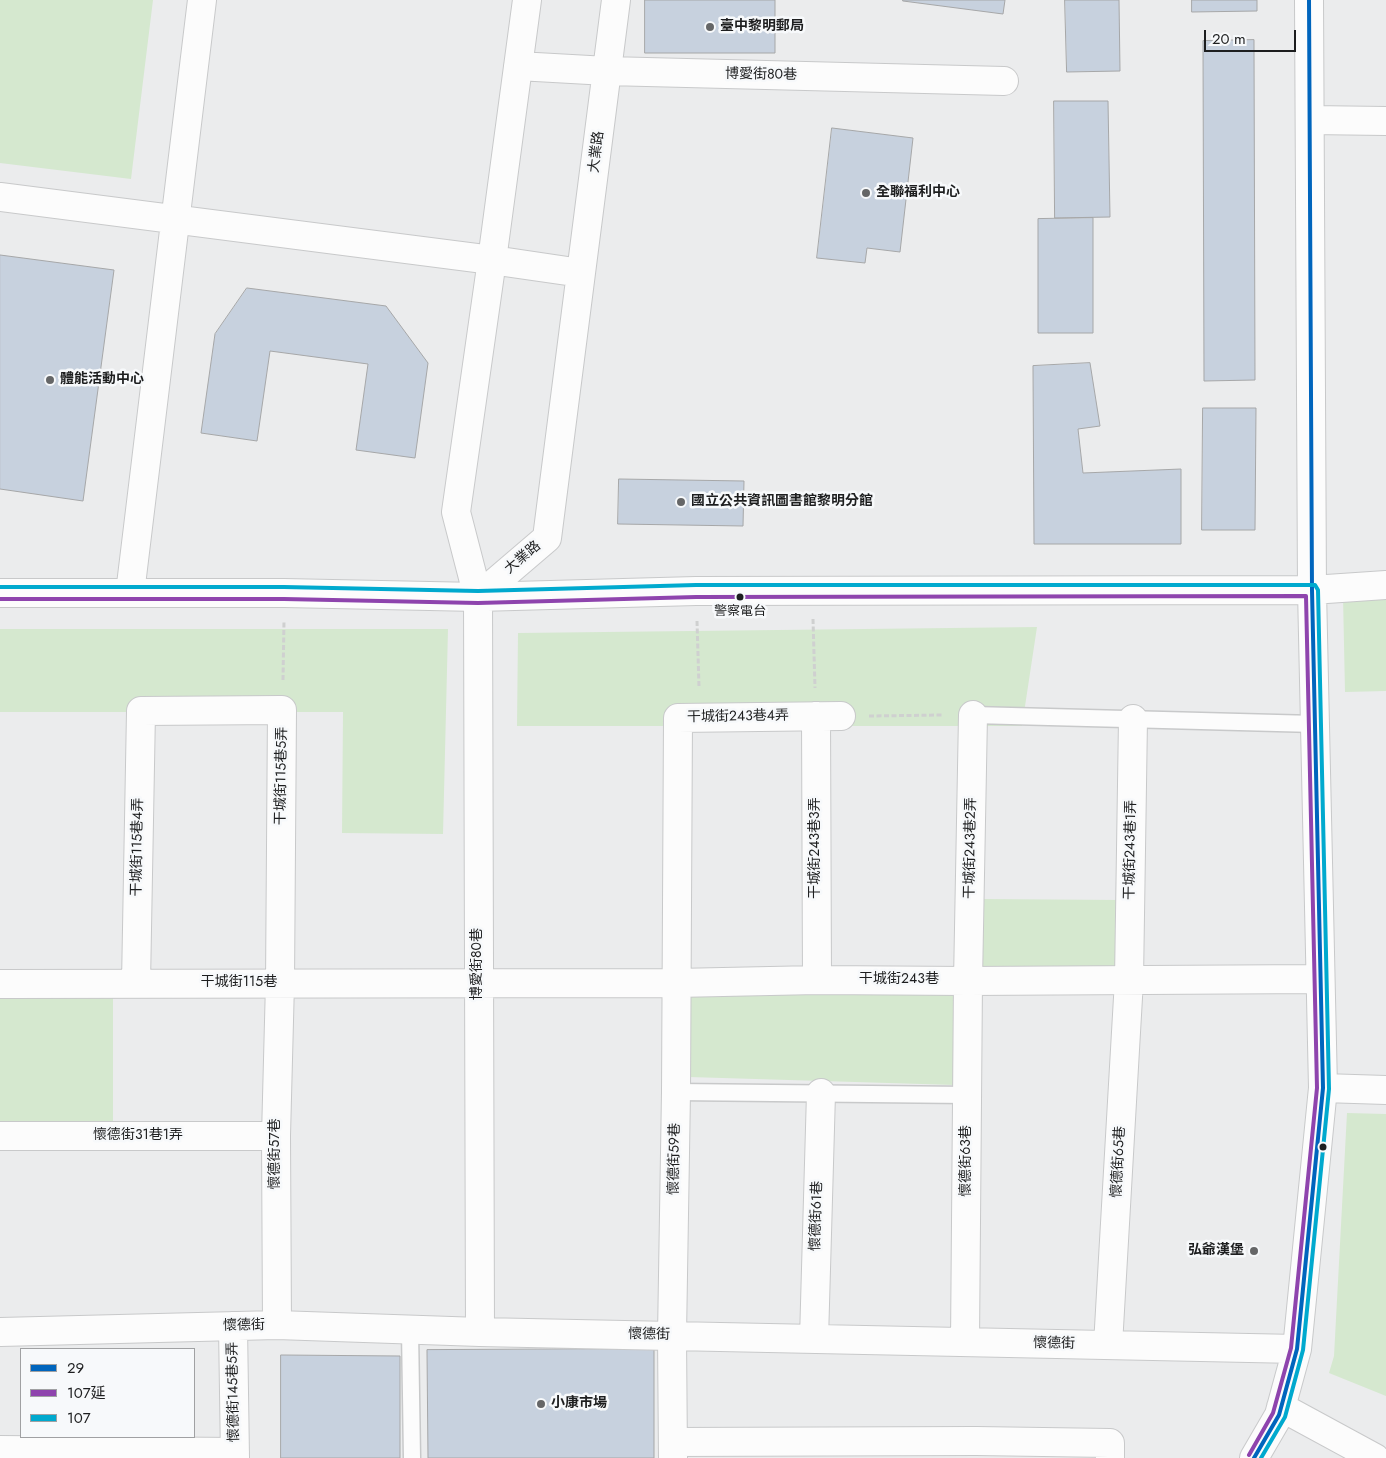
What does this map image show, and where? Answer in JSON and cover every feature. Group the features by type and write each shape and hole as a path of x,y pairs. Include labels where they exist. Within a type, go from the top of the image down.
{"street":[{"path":"130,593 202,0"},
{"path":"478,596 456,512 527,0"},
{"name":"大業路","path":"478,596 546,538 616,0"},
{"path":"1254,1458 1279,1415 1297,1349 1323,1088 1312,590 1309,0"},
{"name":"博愛街80巷","path":"518,66 607,71 1004,81"},
{"path":"1310,120 1386,121"},
{"path":"0,197 581,273"},
{"path":"0,593 284,592 478,596 812,591 1312,590 1386,585"},
{"name":"博愛街80巷","path":"478,596 480,1332"},
{"name":"干城街115巷5弄","path":"141,711 282,710 280,983"},
{"name":"干城街115巷4弄","path":"136,983 141,711"},
{"name":"干城街243巷2弄","path":"968,981 973,715"},
{"name":"干城街243巷4弄","path":"676,983 678,718 828,716"},
{"name":"干城街243巷3弄","path":"817,980 828,716"},
{"name":"干城街243巷1弄","path":"1129,980 1133,719"},
{"name":"干城街243巷","path":"478,983 1320,979"},
{"name":"懷德街65巷","path":"1108,1345 1129,980"},
{"name":"懷德街63巷","path":"966,1342 968,981"},
{"name":"懷德街57巷","path":"278,1325 276,1136 280,983"},
{"name":"干城街115巷","path":"0,984 478,983"},
{"name":"懷德街59巷","path":"673,1450 672,1336 676,983"},
{"path":"1323,1088 1386,1090"},
{"name":"懷德街61巷","path":"814,1339 821,1093"},
{"name":"懷德街31巷1弄","path":"0,1136 276,1136"},
{"name":"懷德街","path":"0,1332 278,1325 480,1332 1297,1349"},
{"name":"懷德街145巷5弄","path":"233,1326 235,1455"},
{"path":"1281,1407 1375,1458"},
{"path":"673,1450 976,1449 1110,1443 1110,1458"},
{"path":"0,1450 89,1454 235,1455"}],"lane":[{"path":"973,715 1315,724"},
{"path":"676,1092 967,1095"},
{"path":"410,1330 412,1458"}],"path":[{"path":"812,591 828,716 973,715"},
{"path":"282,710 284,592"},
{"path":"696,592 700,718"}],"green space":[{"path":"0,0 153,0 131,179 0,163"},
{"path":"1386,593 1386,691 1345,692 1343,596"},
{"path":"1037,627 1022,726 517,726 518,633"},
{"path":"0,629 448,629 443,834 342,833 343,712 0,712"},
{"path":"982,899 1122,900 1121,974 981,972"},
{"path":"955,990 955,1085 689,1077 691,995"},
{"path":"0,991 113,991 113,1127 0,1128"},
{"path":"1347,1113 1386,1114 1386,1396 1329,1373 1334,1356"}],"building":[{"name":"臺中黎明郵局","path":"645,0 775,0 775,53 645,53"},
{"path":"903,0 1005,0 1003,14"},
{"path":"1065,0 1119,0 1120,71 1067,72"},
{"path":"1192,0 1257,0 1257,11 1192,12"},
{"path":"1254,40 1255,380 1204,381 1203,41"},
{"path":"1054,101 1108,101 1110,217 1055,218"},
{"name":"全聯福利中心","path":"832,128 913,138 900,252 867,248 865,263 817,258"},
{"path":"1093,218 1093,333 1038,333 1038,219"},
{"name":"體能活動中心","path":"0,255 114,270 83,501 0,489"},
{"path":"247,288 386,306 428,363 415,458 356,450 368,364 270,351 257,441 201,433 215,334"},
{"path":"1090,363 1100,426 1078,429 1083,473 1181,469 1181,544 1034,544 1033,366"},
{"path":"1203,408 1256,408 1255,530 1202,530"},
{"name":"國立公共資訊圖書館黎明分館","path":"619,479 744,481 743,526 618,524"},
{"name":"小康市場","path":"654,1349 654,1458 428,1458 427,1350"},
{"path":"281,1355 400,1356 400,1458 281,1458"}],"transit line":[{"name":"29","path":"1254,1458 1279,1415 1297,1349 1323,1088 1312,590 1309,0"},
{"name":"107","path":"0,587 284,587 478,591 696,585 1315,585 1318,590 1329,1089 1303,1350 1285,1417 1261,1458"},
{"name":"107延","path":"0,599 284,599 478,603 696,597 1306,596 1317,1088 1291,1348 1273,1413 1249,1455"}],"place":[{"name":"臺中黎明郵局","path":"710,27"},
{"name":"全聯福利中心","path":"866,193"},
{"name":"體能活動中心","path":"50,380"},
{"name":"國立公共資訊圖書館黎明分館","path":"681,502"},
{"name":"警察電台","path":"740,597"},
{"name":"弘爺漢堡","path":"1254,1251"},
{"name":"小康市場","path":"541,1404"}]}
